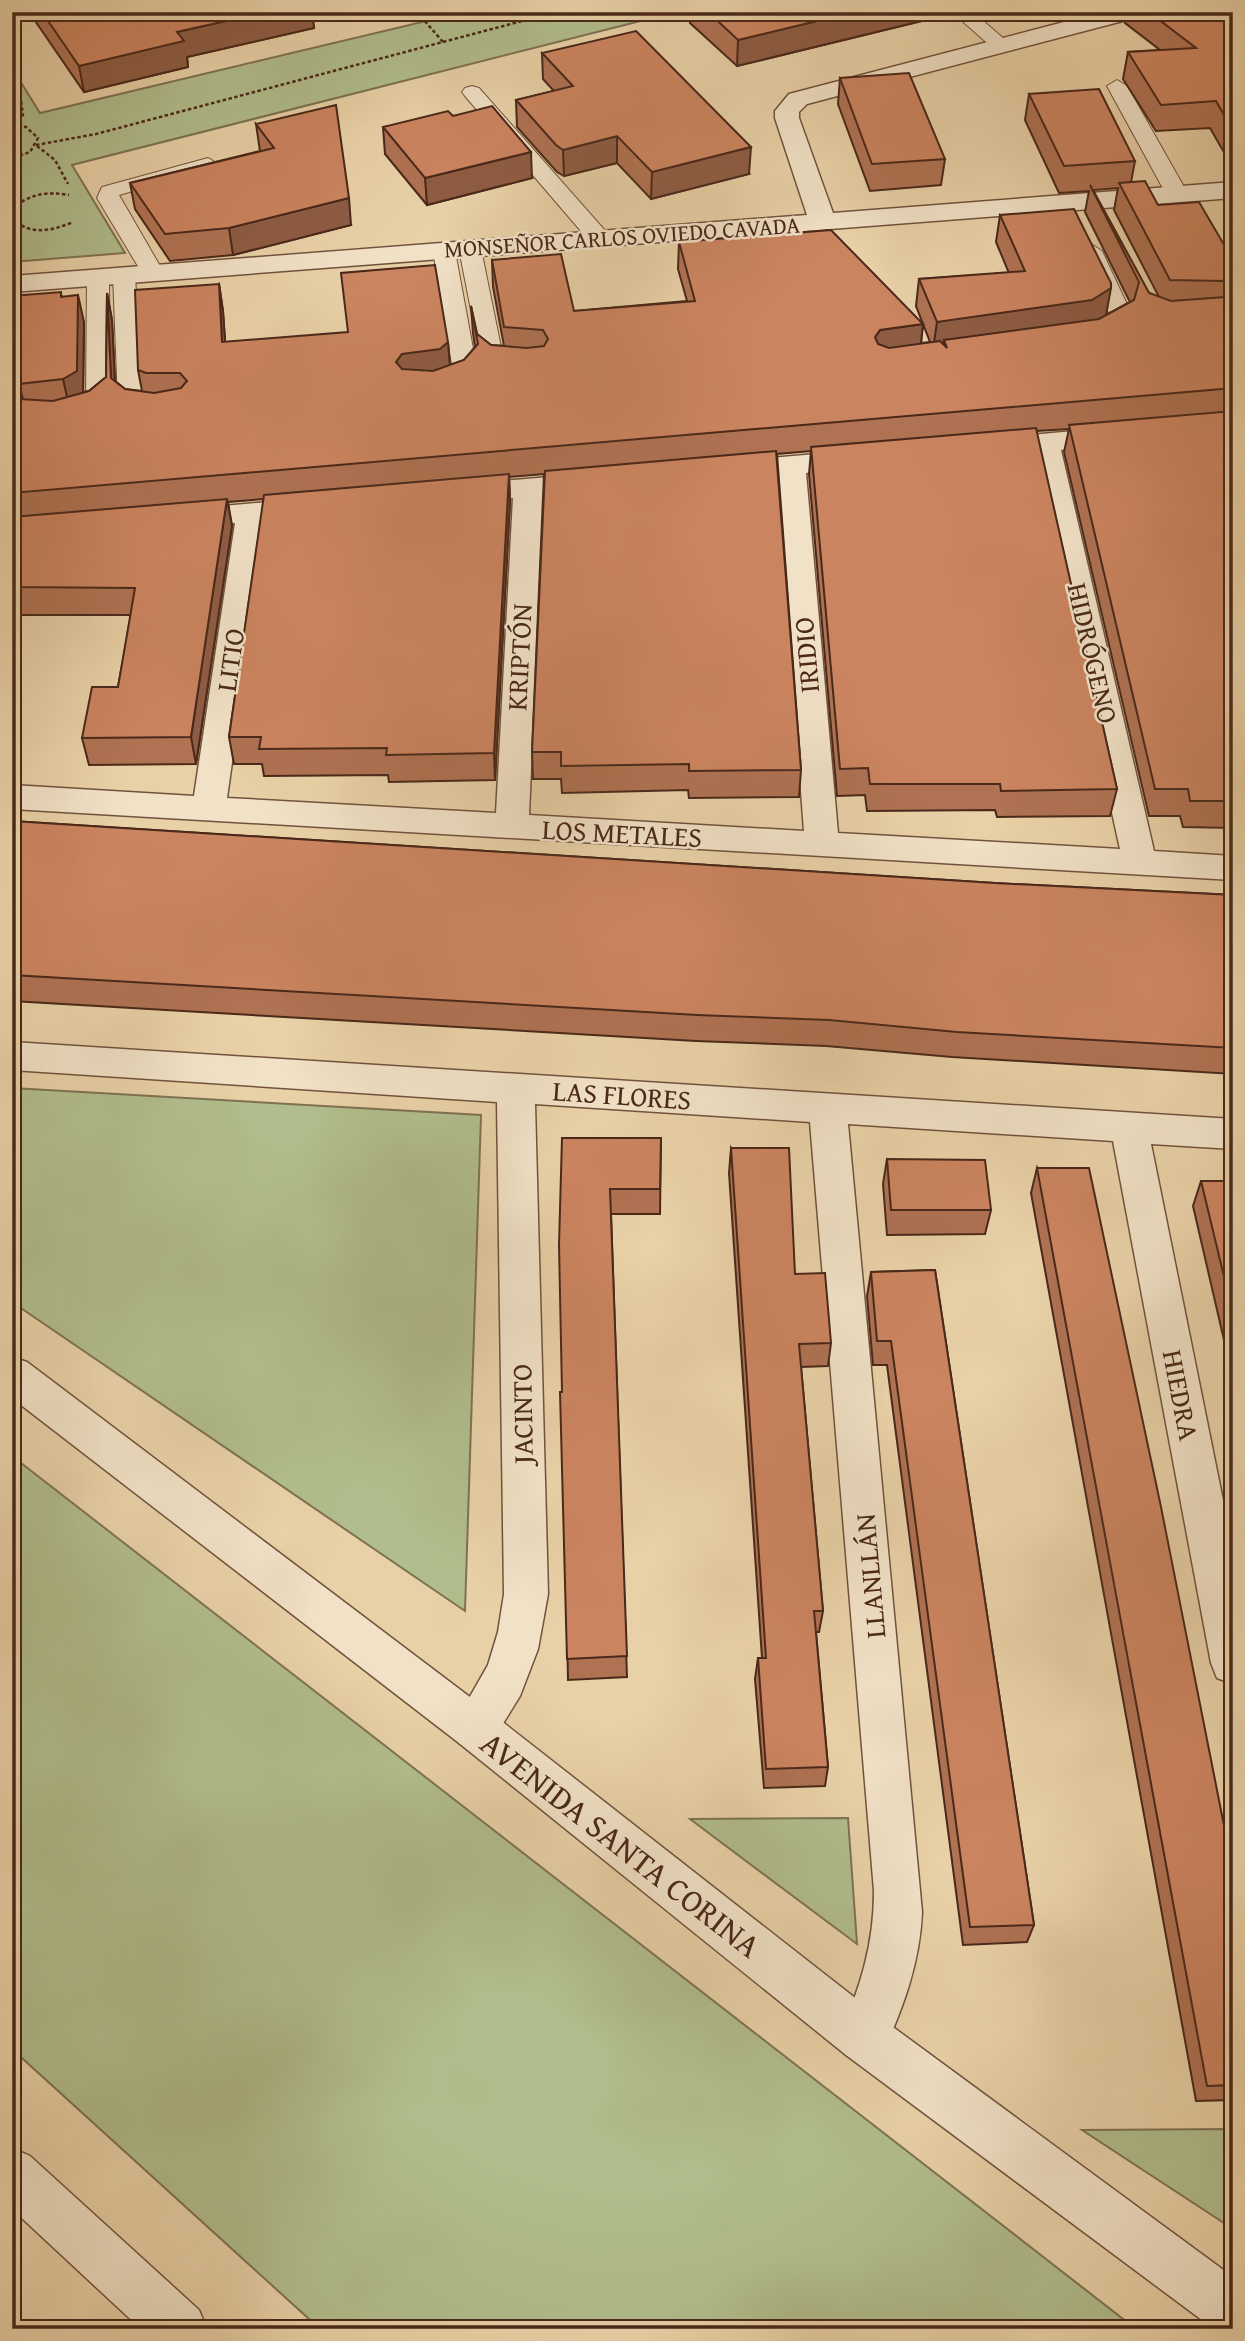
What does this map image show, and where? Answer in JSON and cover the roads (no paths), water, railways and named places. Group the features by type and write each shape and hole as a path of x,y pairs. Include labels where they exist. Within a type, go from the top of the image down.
{"street":[{"path":"824,222 786,111 791,104 808,95 1130,12"},
{"name":"MONSEÑOR CARLOS OVIEDO CAVADA","path":"12,284 1233,190"},
{"path":"965,450 1152,433"},
{"name":"HIDRÓGENO","path":"1045,443 1140,863"},
{"path":"692,474 884,457"},
{"name":"IRIDIO","path":"791,465 822,845"},
{"path":"431,497 624,480"},
{"name":"KRIPTÓN","path":"512,826 528,488"},
{"path":"145,522 349,504"},
{"name":"LITIO","path":"209,808 252,512"},
{"name":"LOS METALES","path":"12,797 1233,868"},
{"name":"LAS FLORES","path":"12,1056 1233,1134"},
{"name":"JACINTO","path":"475,1728 496,1698 513,1665 523,1630 526,1594 516,1088"},
{"name":"LLANLLÁN","path":"828,1109 898,1891 899,1929 893,1968 881,2003 864,2037"},
{"name":"HIEDRA","path":"1129,1127 1233,1663"},
{"name":"AVENIDA SANTA CORINA","path":"12,1374 475,1728 864,2037 1233,2310"},
{"path":"12,2174 180,2329"}],"lane":[{"path":"961,12 1002,46"},
{"path":"1117,86 1177,194"},
{"path":"472,92 600,239"},
{"path":"153,273 108,198 109,191 208,164"},
{"path":"1097,201 1109,225"},
{"path":"1066,340 1094,336 1121,315 1067,203"},
{"path":"457,250 492,361 502,366 536,365"},
{"path":"423,388 452,384 460,380 465,370 457,250"},
{"path":"124,275 130,403 148,410 177,408"},
{"path":"60,416 84,412 98,402 98,278"}]}
